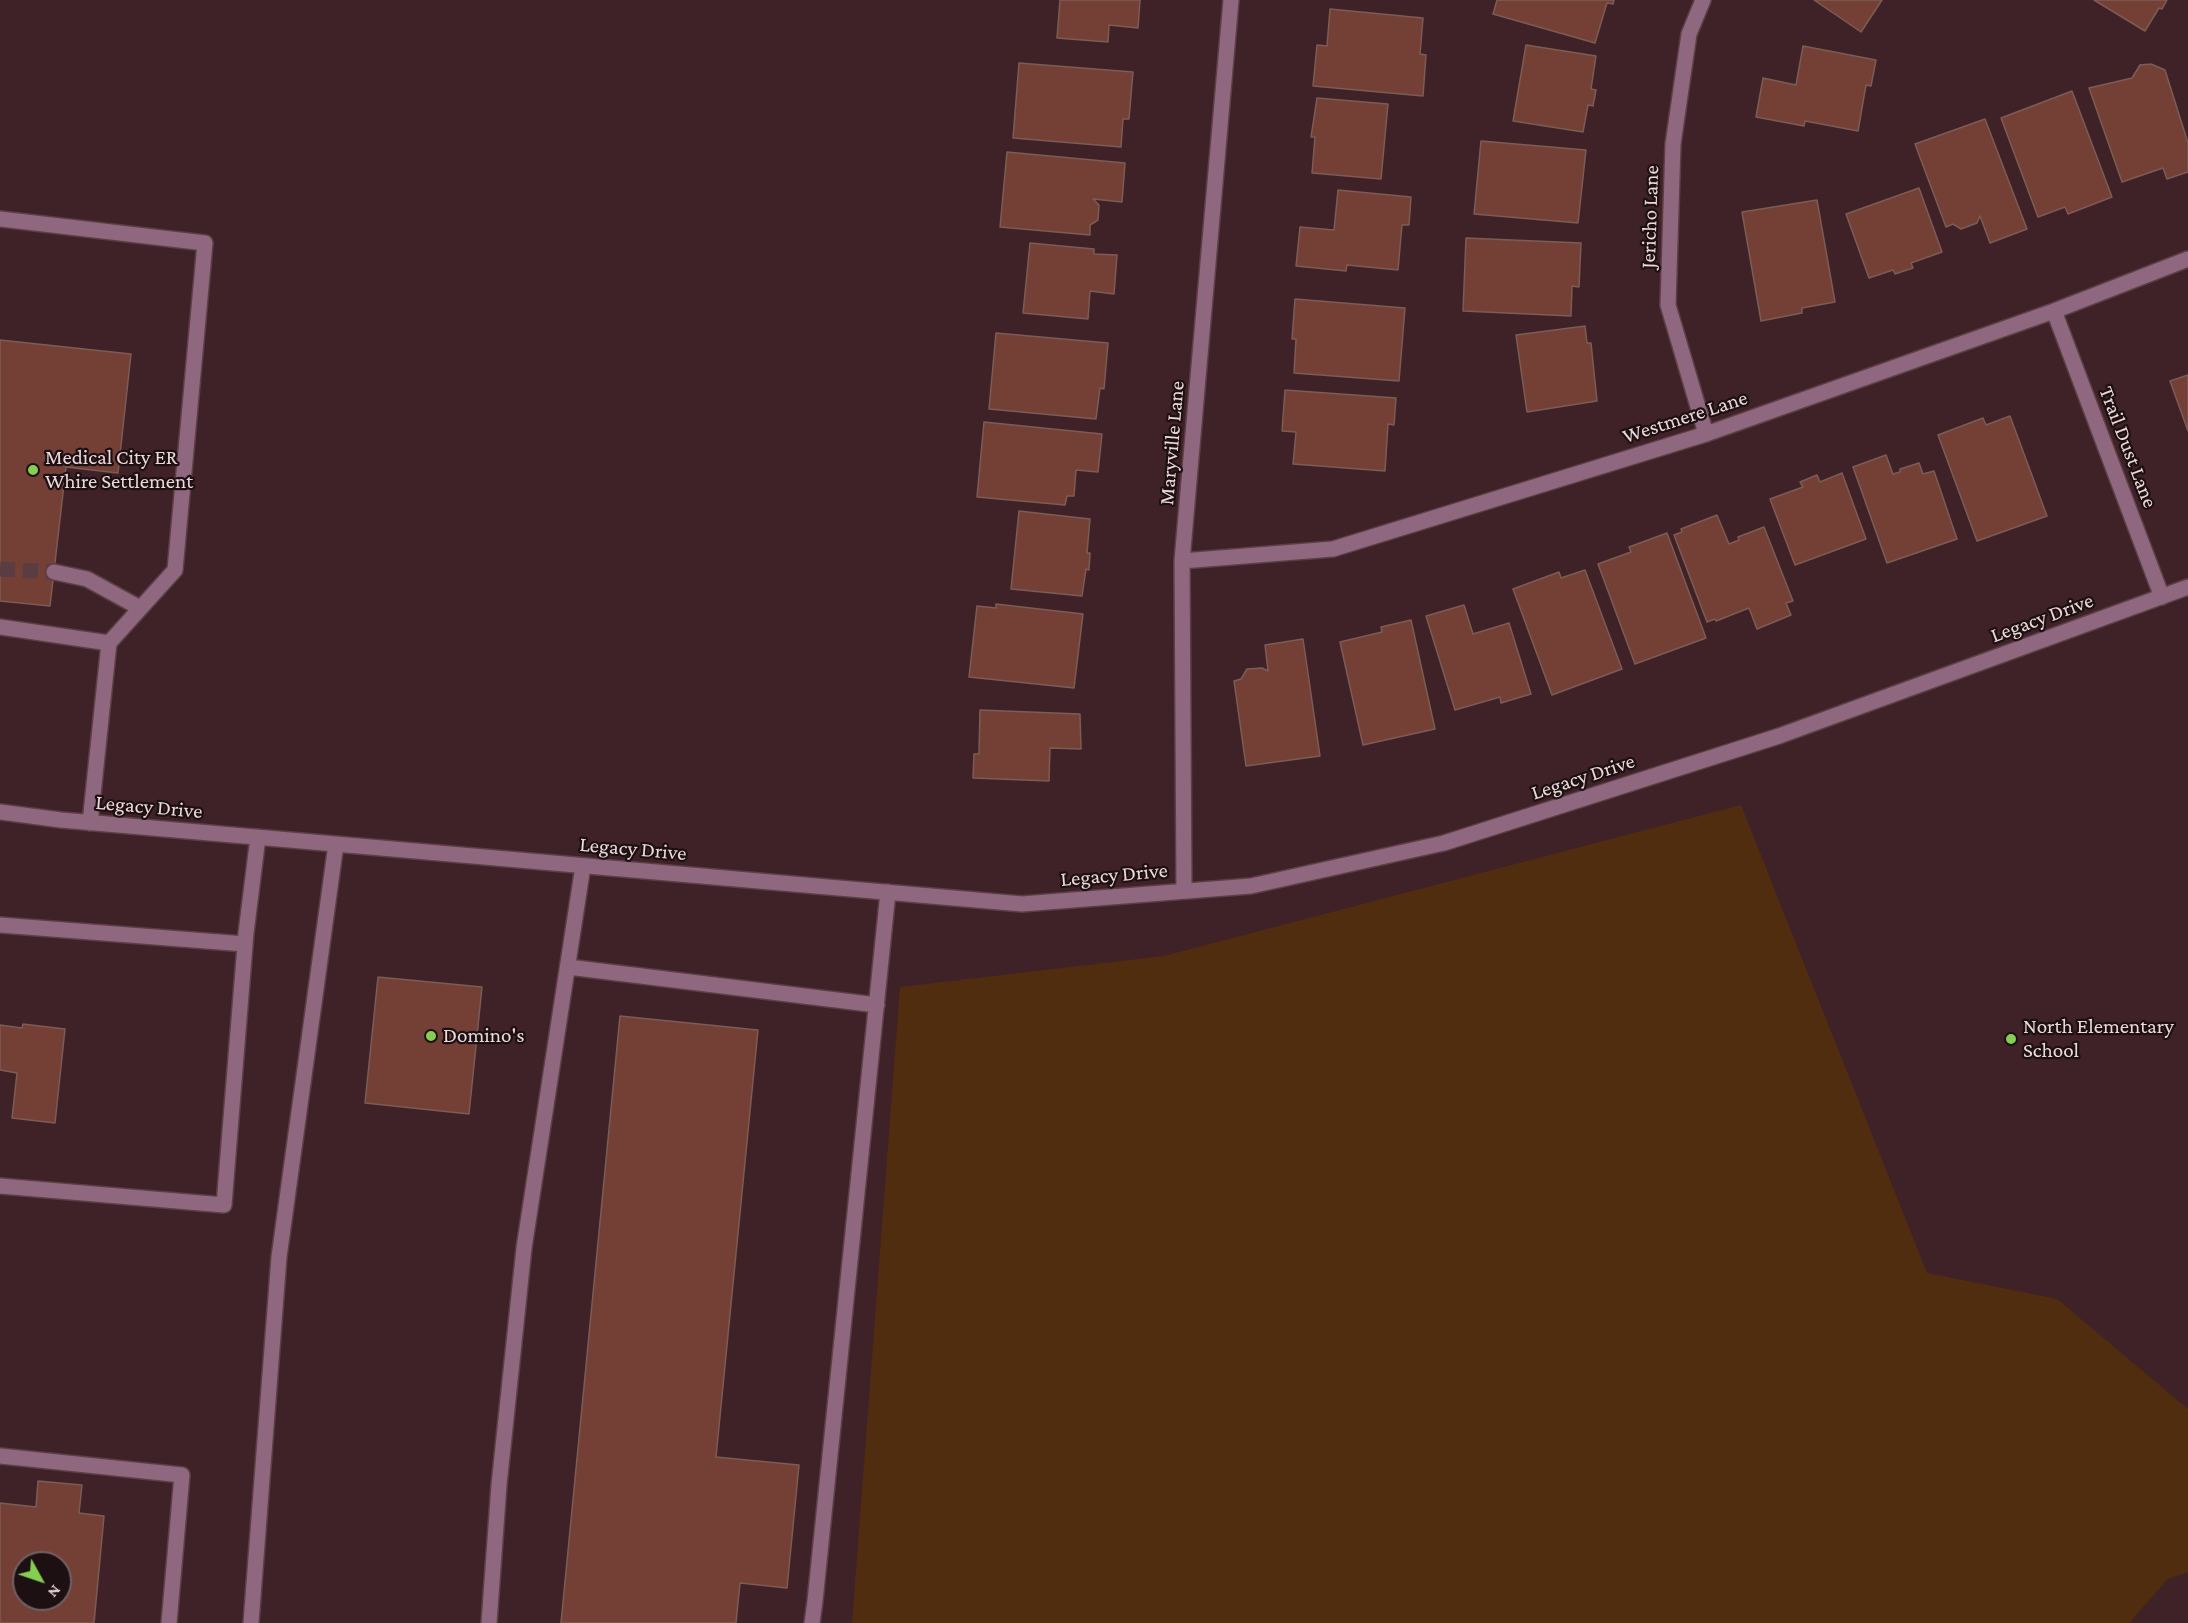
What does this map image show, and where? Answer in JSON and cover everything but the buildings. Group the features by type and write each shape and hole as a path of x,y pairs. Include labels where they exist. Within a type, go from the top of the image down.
{"street":[{"name":"Maryville Lane","path":"1184,891 1182,561 1231,0"},
{"name":"Jericho Lane","path":"1703,0 1689,34 1673,144 1668,304 1706,434"},
{"path":"0,219 205,243 175,570 110,643 90,823"},
{"name":"Westmere Lane","path":"1182,561 1333,549 1706,434 2054,311 2188,259"},
{"name":"Trail Dust Lane","path":"2054,311 2162,597"},
{"path":"54,572 87,579 140,608"},
{"name":"Legacy Drive","path":"0,812 90,823 1022,904 1251,886 1444,843 1779,736 2188,587"},
{"path":"0,627 110,643"},
{"path":"0,1186 224,1206 245,944 258,837"},
{"path":"251,1623 279,1257 336,844"},
{"path":"489,1623 499,1485 524,1248 583,866"},
{"path":"812,1623 888,892"},
{"path":"0,925 245,944"},
{"path":"568,967 877,1005"},
{"path":"0,1456 182,1475 169,1623"}],"shaded area":[{"path":"1741,805 1927,1273 2057,1299 2188,1409 2188,1572 2168,1579 2129,1623 852,1623 900,987 1164,956"}],"tunnel":[{"path":"0,569 54,572"}],"place":[{"name":"Medical City ER Whire Settlement","path":"33,470"},
{"name":"Domino's","path":"431,1036"},
{"name":"North Elementary School","path":"2011,1039"}]}
